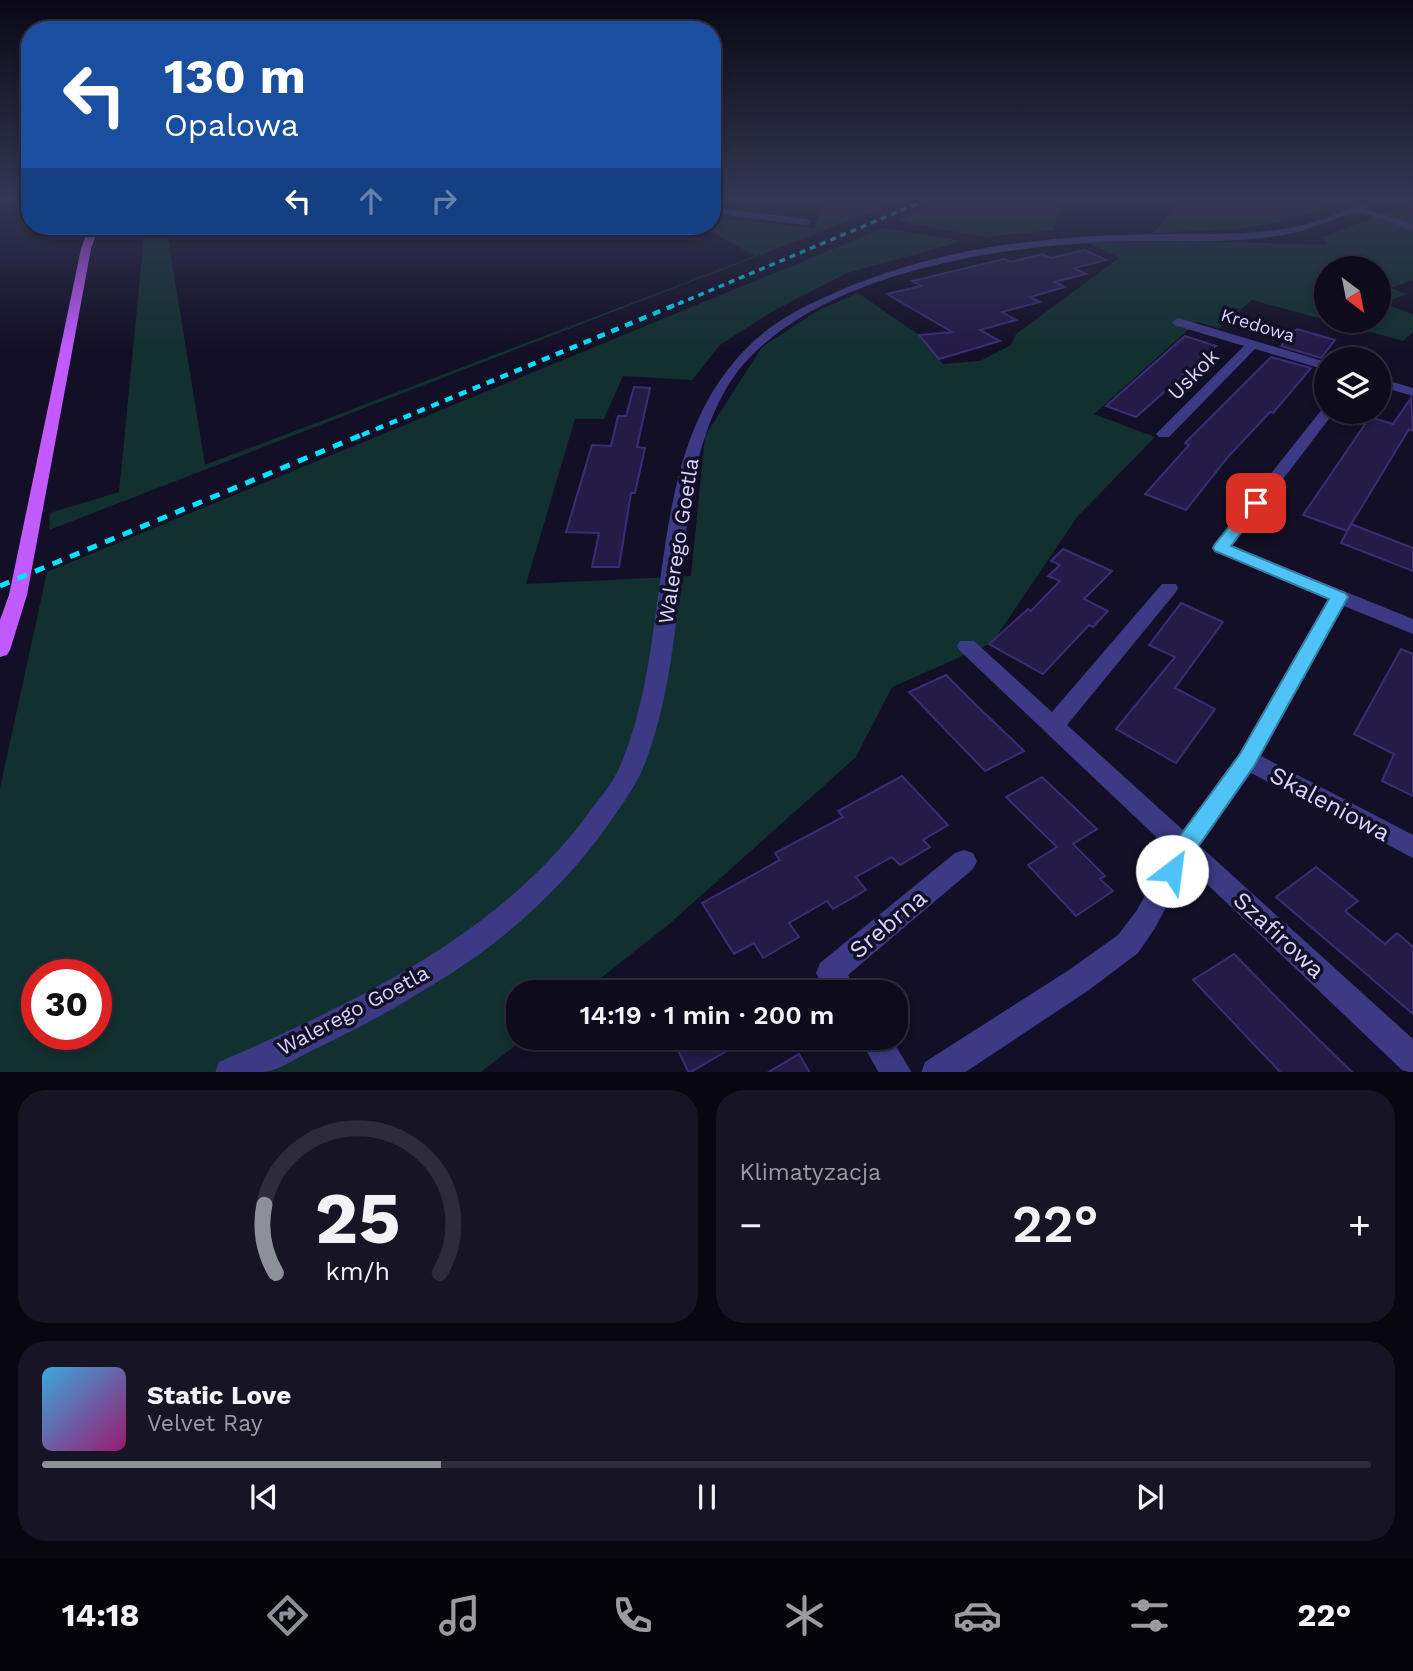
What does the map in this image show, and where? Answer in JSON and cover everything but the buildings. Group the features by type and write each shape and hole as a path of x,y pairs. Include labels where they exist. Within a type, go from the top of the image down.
{"main road":[{"path":"0,650 18,595 86,249"}],"street":[{"name":"Walerego Goetla","path":"232,1072 362,1010 442,963 505,919 565,863 599,819 631,769 650,711 694,444 722,386 752,347 834,295 889,273 947,257 1008,248"},
{"name":"Kredowa","path":"1178,322 1314,362"},
{"name":"Uskok","path":"1164,434 1253,344"},
{"path":"1391,385 1413,391"},
{"path":"1318,424 1221,548 1413,627"},
{"path":"1052,727 1169,588"},
{"path":"938,1072 1079,980 1128,944 1146,919 1185,847 1247,760 1339,597"},
{"name":"Szafirowa","path":"967,646 1413,1059"},
{"name":"Skaleniowa","path":"1247,760 1413,847"},
{"name":"Srebrna","path":"834,980 830,974 964,860"},
{"path":"882,1050 896,1072"}],"green space":[{"path":"143,248 170,248 205,465 755,256 741,248 779,248 49,530 50,513 119,492"},
{"path":"835,248 938,248 847,273 773,311 720,345 692,380 623,376 604,419 575,419 526,584 691,576 705,436 762,347 819,310 858,293 919,335 943,364 980,361 1011,345 1016,334 1119,258 1098,248 1413,248 1413,280 1391,288 1391,256 1314,256 1314,317 1252,300 1219,328 1197,322 1094,414 1155,437 1077,517 992,643 892,687 856,757 667,926 598,980 506,980 506,1050 509,1050 481,1072 0,1072 0,788 47,572"},
{"path":"1391,288 1407,294 1391,300"},
{"path":"1391,306 1413,314 1413,332 1403,341 1374,333 1391,333"}],"railway":[{"path":"678,304 812,248"},
{"path":"362,435 682,302"},
{"path":"0,586 366,433"}],"route":[{"path":"1172,871 1185,847 1247,760 1339,597 1221,548 1256,503"}]}
